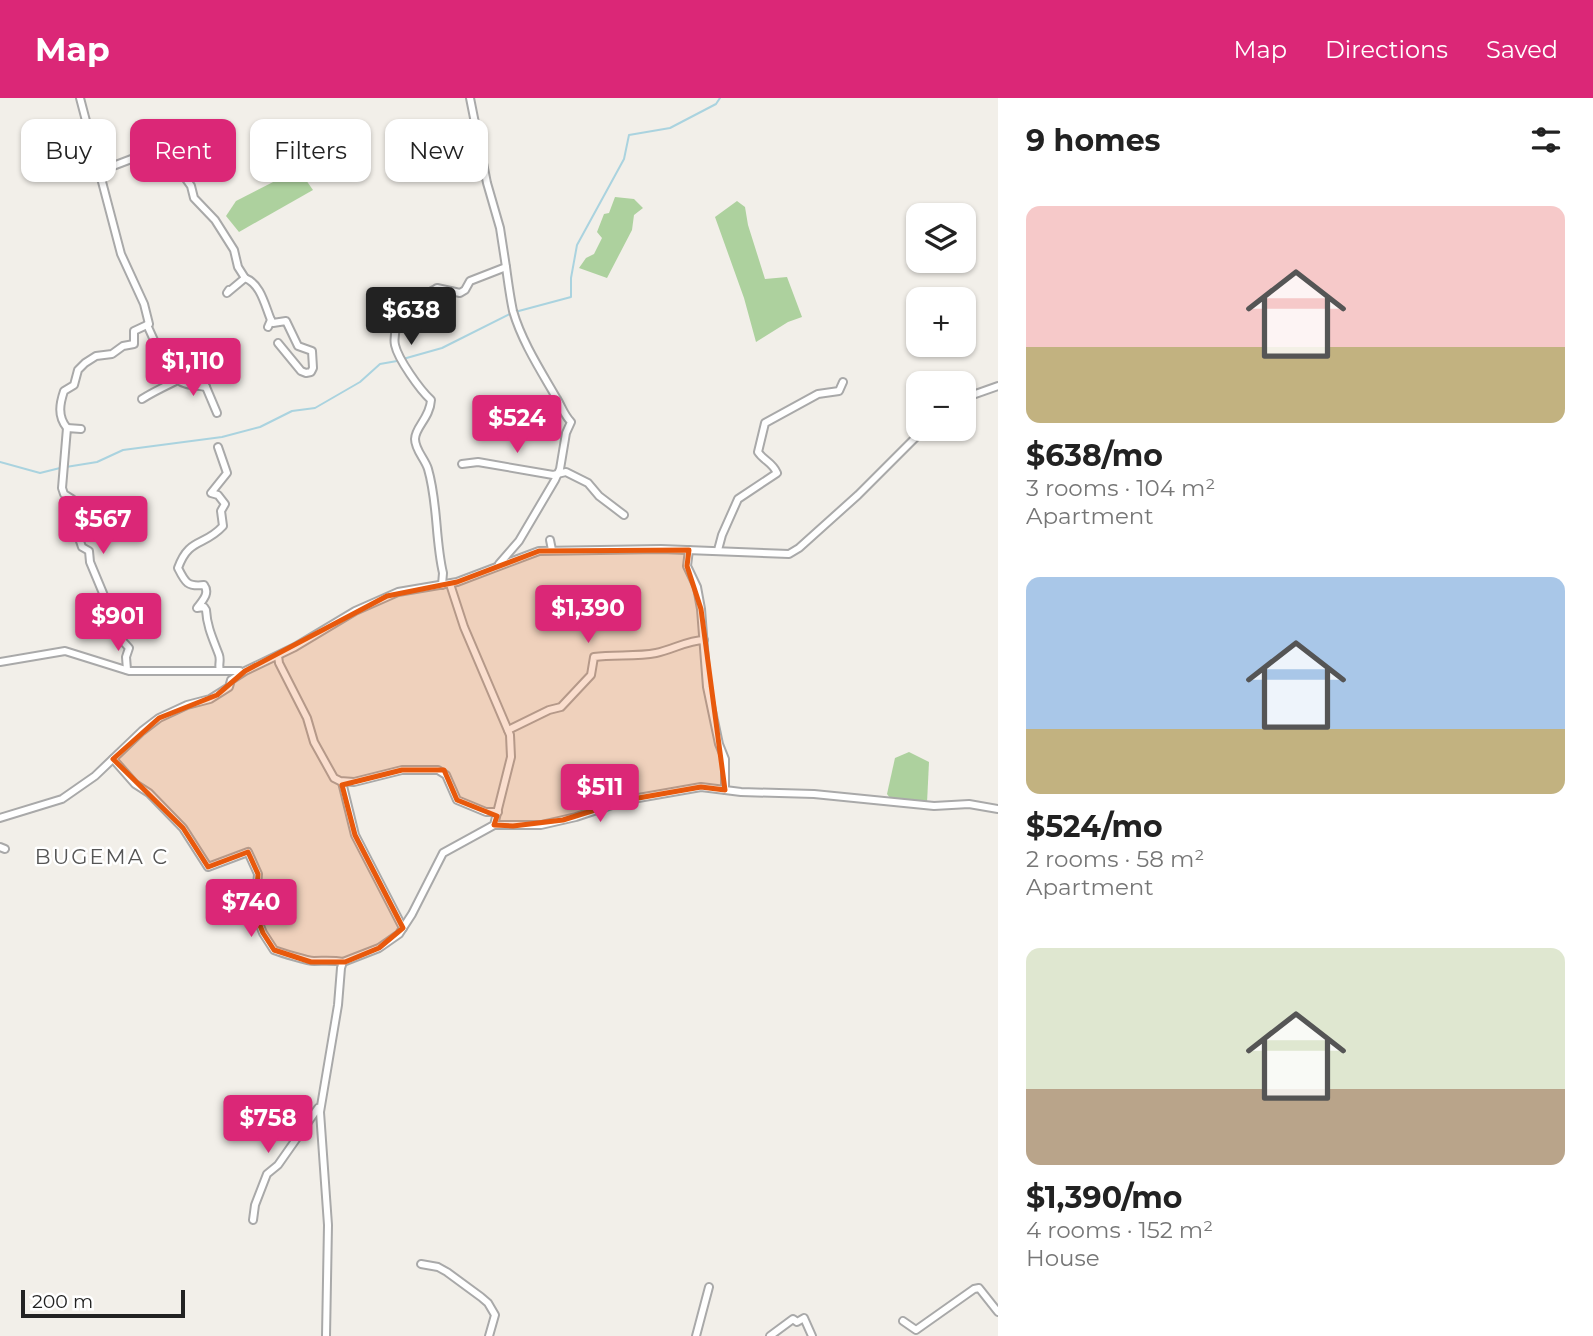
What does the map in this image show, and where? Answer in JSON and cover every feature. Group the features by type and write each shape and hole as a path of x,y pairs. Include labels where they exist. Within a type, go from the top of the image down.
{"street":[{"path":"80,98 85,119"},
{"path":"470,98 500,228 514,313 536,365 571,422 566,433 559,472 519,541 497,566"},
{"path":"116,165 163,148 191,186 194,198 215,220 234,250 238,267 245,278 252,280 257,287 269,323 286,321 298,346 312,351 311,372 301,371 278,344"},
{"path":"101,182 125,266 134,280 147,312 147,325 166,366 178,381 206,387"},
{"path":"494,825 512,757 508,730 446,584 428,468 415,443 415,435 430,411 431,400 416,383 396,348 395,338 400,318 407,306 437,288 460,293 470,281 506,267"},
{"path":"229,290 227,293 245,278"},
{"path":"127,670 126,657 129,648 120,637 104,605 105,598 90,562 89,551 82,547 78,530 71,519 69,500 72,499 64,495 62,488 66,428 62,422 60,402 64,391 74,385 78,370 96,356 112,354 123,346 134,344 134,331 147,325"},
{"path":"142,399 198,370 217,413"},
{"path":"718,550 738,499 777,473 773,464 762,458 758,452 765,423 818,394 839,391 843,382"},
{"path":"976,394 998,386"},
{"path":"66,428 81,429"},
{"path":"0,818 62,799 78,789 153,722 187,705 217,695 229,687 231,680 245,671 278,656 372,602 408,589 446,584 532,552 718,550 777,554 794,551 858,495 911,441"},
{"path":"218,447 227,473 211,493 218,495 225,503 221,511 223,526 213,536 185,550 178,568 188,585 204,584 207,589 197,608 204,607 206,610 211,637 220,656 220,671"},
{"path":"462,464 478,462 551,474 566,472 583,480 624,515"},
{"path":"550,540 552,550"},
{"path":"689,550 687,566 697,587 710,704 725,759 725,790"},
{"path":"508,730 561,707 591,675 594,657 646,655 704,640"},
{"path":"0,662 68,651 127,670 245,671"},
{"path":"278,656 310,724 314,742 334,778 342,782 354,782 402,770 439,770 446,775 457,800 486,812 498,812"},
{"path":"113,759 135,784 149,793 183,828 208,867 248,852 258,874 255,913 263,933 274,950 311,962 343,962 390,942 403,928 423,895 443,853 494,825 541,825 627,800 701,787 814,794 934,807 969,804 998,809"},
{"path":"342,782 355,835 403,928"},
{"path":"326,1336 328,1226 320,1129 321,1104 343,962"},
{"path":"253,1220 255,1205 267,1174 278,1165 321,1104"},
{"path":"421,1264 438,1267 447,1272 488,1303 495,1315 489,1336"},
{"path":"696,1336 709,1287"},
{"path":"903,1321 916,1330 979,1288 998,1311"},
{"path":"771,1336 793,1319 797,1322 804,1318 812,1336"}],"highlighted area":[{"path":"689,550 687,566 701,609 725,790 701,787 627,800 563,820 513,826 494,825 497,816 457,800 444,770 402,770 342,785 355,835 403,928 379,948 345,962 311,962 274,950 263,933 255,913 258,874 248,852 208,867 183,828 113,759 159,718 217,695 245,671 387,596 457,582 539,551"}],"green space":[{"path":"273,182 307,182 313,190 239,232 226,216 236,201"},
{"path":"615,197 634,199 643,208 634,215 632,230 607,278 579,268 586,258 594,254 602,238 597,232"},
{"path":"737,201 745,207 765,279 787,277 802,317 788,322 756,342 744,298 715,217"},
{"path":"909,752 929,762 927,803 890,798 887,794 895,758"}],"waterway":[{"path":"515,312 571,297 571,278 577,245 624,159 629,135 670,128 716,104 720,98"},
{"path":"403,359 442,348 510,314"},
{"path":"66,467 97,462 123,450 222,437 260,427 292,411 315,408 360,382 380,364 397,361"},
{"path":"0,462 40,473 60,468"}],"district":[{"name":"BUGEMA C","path":"102,857"}]}
